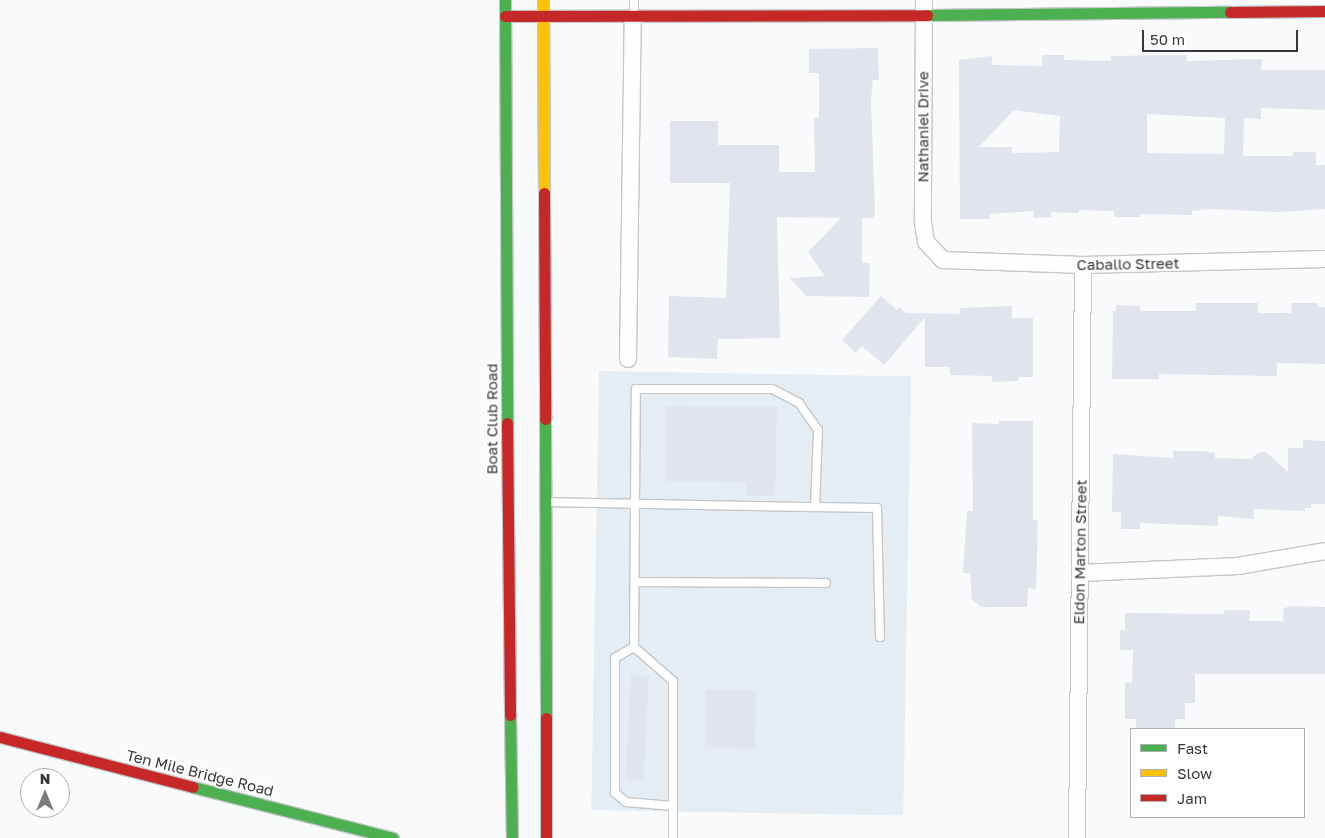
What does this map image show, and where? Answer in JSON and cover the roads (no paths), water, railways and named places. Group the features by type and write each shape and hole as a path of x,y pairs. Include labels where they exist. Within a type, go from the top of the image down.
{"main road":[{"name":"Boat Club Road","path":"505,0 507,499 512,838"},
{"path":"543,0 546,838"},
{"path":"505,16 634,18 924,7 1325,11"},
{"name":"Ten Mile Bridge Road","path":"0,737 393,838"}],"street":[{"name":"Nathaniel Drive","path":"924,7 922,223 926,242 933,253"},
{"path":"628,359 634,18"},
{"name":"Caballo Street","path":"933,253 943,260 962,263 1084,265 1325,259"},
{"name":"Eldon Marton Street","path":"1077,838 1084,265"},
{"path":"1080,573 1238,566 1325,551"}],"lane":[{"path":"634,0 634,18"},
{"path":"634,647 636,389 772,389 800,403 818,430 815,507"},
{"path":"544,502 877,508 880,637"},
{"path":"635,582 826,583"},
{"path":"634,647 674,681 673,838"},
{"path":"634,647 615,658 615,793 626,802 673,806"}]}
